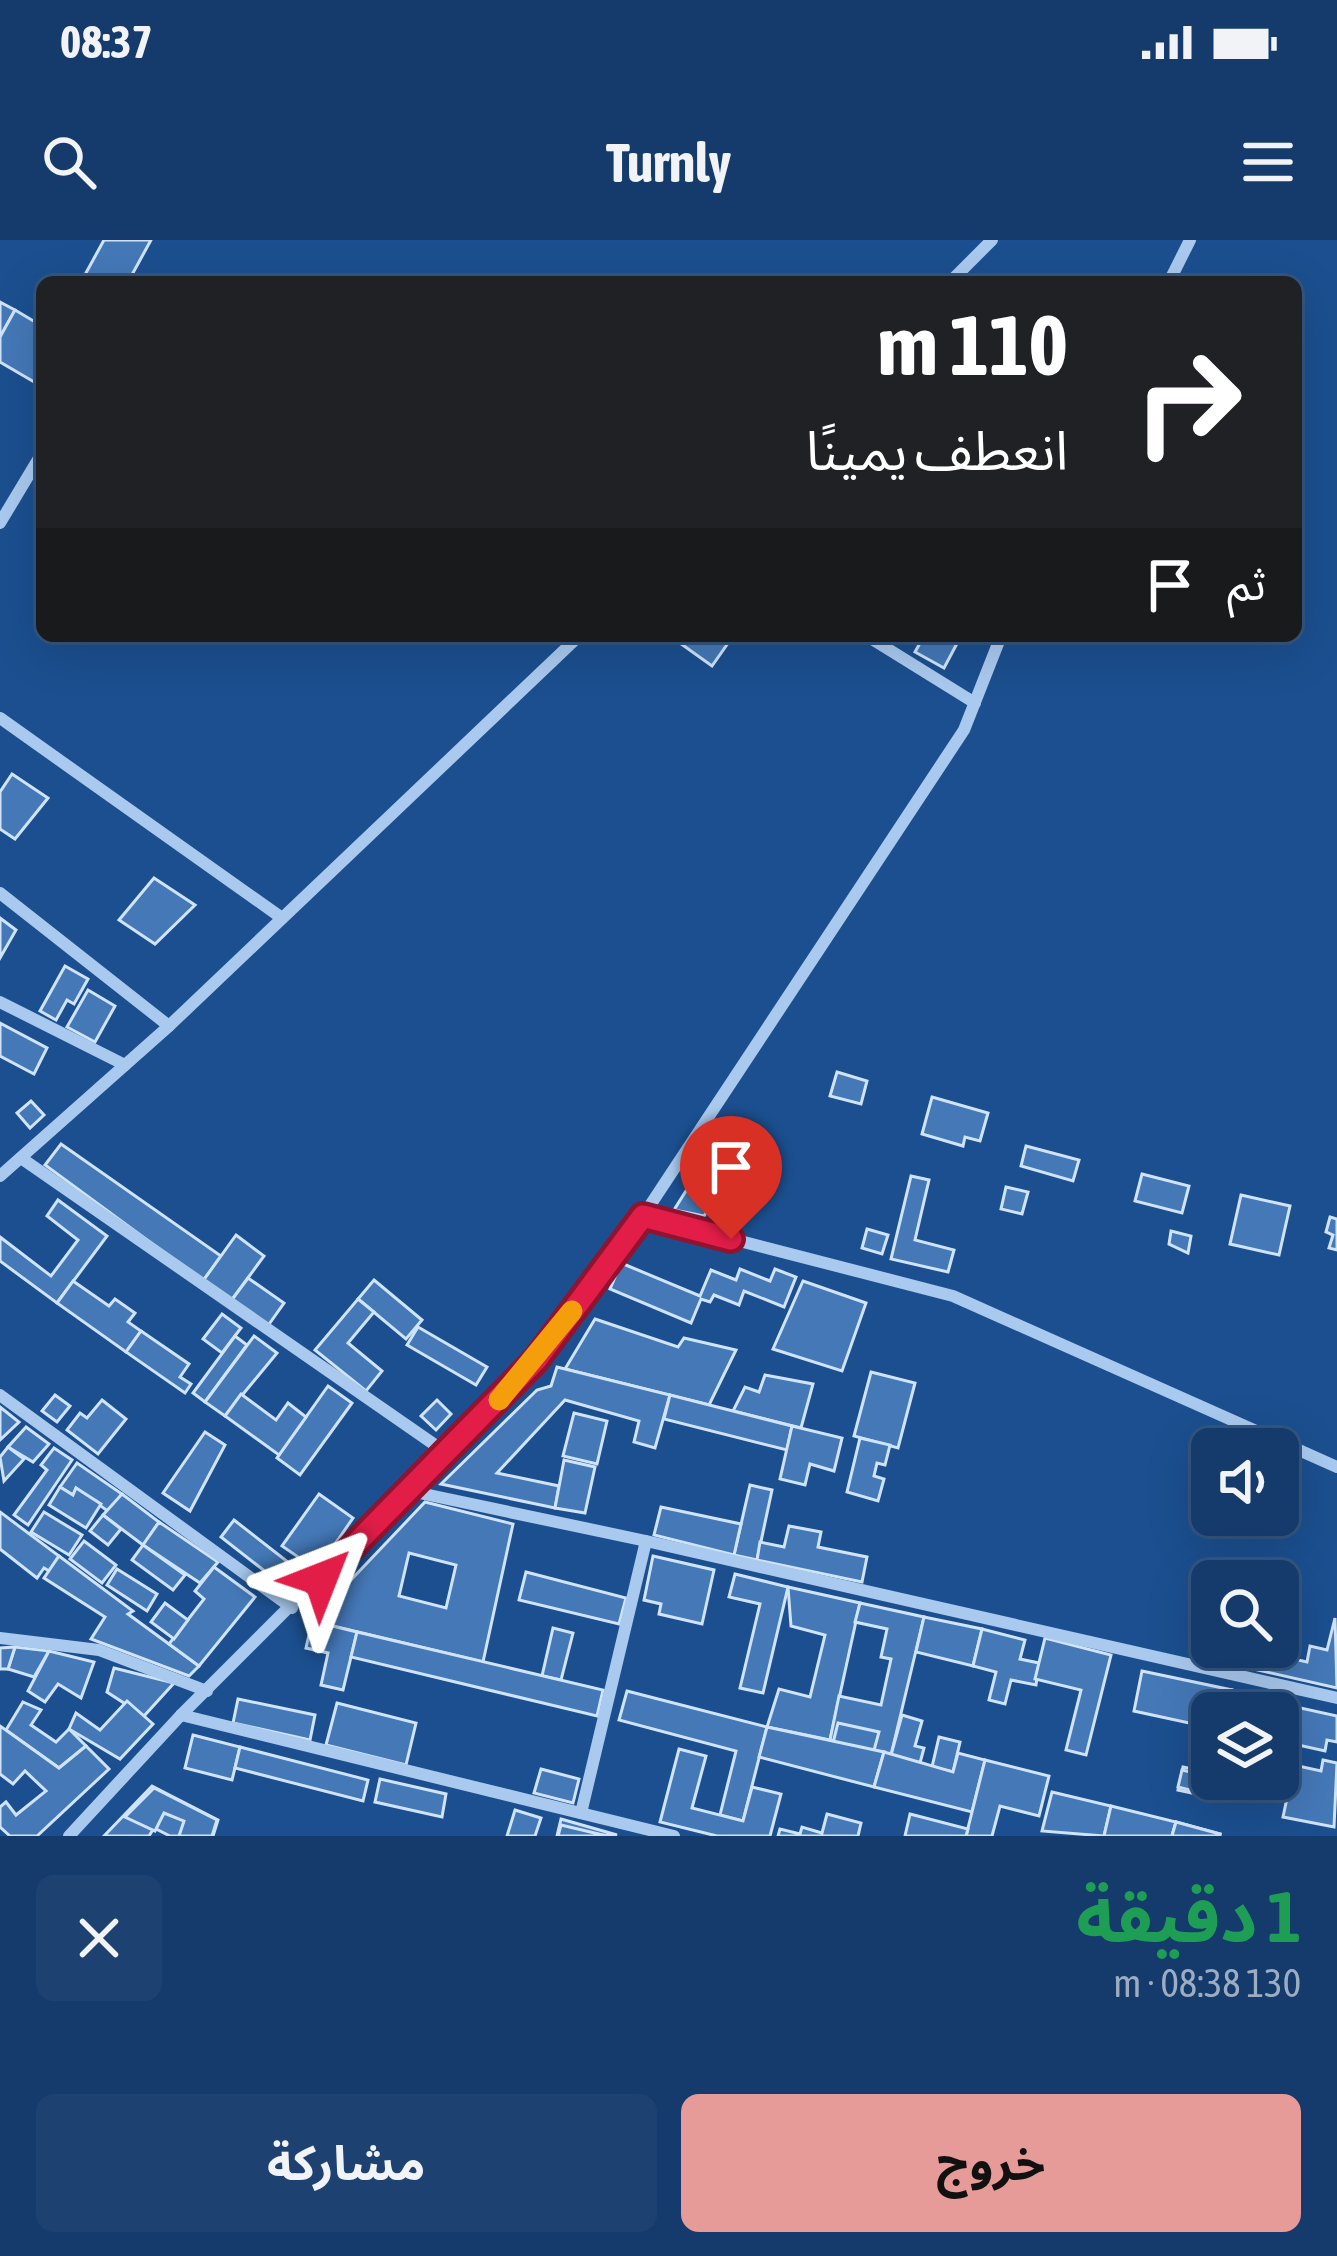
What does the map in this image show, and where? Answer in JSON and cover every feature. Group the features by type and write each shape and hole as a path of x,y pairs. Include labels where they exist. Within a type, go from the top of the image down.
{"street":[{"path":"956,276 992,240"},
{"path":"1172,276 1190,240"},
{"path":"0,523 36,463"},
{"path":"0,1176 169,1027 572,642"},
{"path":"877,642 975,703"},
{"path":"69,1836 181,1715 448,1454 536,1360 643,1216 964,730 999,642"},
{"path":"0,718 283,918"},
{"path":"0,893 169,1027"},
{"path":"0,1002 125,1066"},
{"path":"21,1158 448,1454"},
{"path":"643,1216 953,1296 1337,1467"},
{"path":"0,1395 292,1609"},
{"path":"410,1491 1337,1698"},
{"path":"581,1813 646,1541"},
{"path":"0,1638 99,1650 207,1691"},
{"path":"181,1715 674,1836"}],"building":[{"path":"104,240 151,240 131,276 84,276"},
{"path":"0,302 15,310 0,337"},
{"path":"15,310 36,322 36,383 0,362 0,337"},
{"path":"678,642 729,642 712,666"},
{"path":"921,642 958,642 944,668 915,652"},
{"path":"12,774 48,798 15,839 0,829 0,792"},
{"path":"154,878 195,905 155,944 119,920"},
{"path":"0,918 16,930 0,958"},
{"path":"65,966 88,979 74,1004 67,1000 56,1020 40,1011"},
{"path":"88,990 115,1006 95,1042 67,1027"},
{"path":"0,1023 47,1048 34,1074 0,1056"},
{"path":"837,1072 867,1081 861,1104 830,1096"},
{"path":"932,1097 988,1113 980,1141 965,1137 963,1146 922,1134"},
{"path":"31,1101 44,1115 30,1128 17,1113"},
{"path":"726,1127 750,1143 704,1216 674,1210"},
{"path":"61,1144 221,1256 203,1281 45,1165"},
{"path":"1026,1146 1079,1160 1073,1181 1021,1166"},
{"path":"1142,1174 1189,1186 1182,1213 1135,1201"},
{"path":"911,1176 929,1180 915,1240 954,1250 948,1272 891,1259"},
{"path":"1006,1187 1028,1192 1022,1214 1001,1209"},
{"path":"1241,1195 1290,1206 1279,1255 1230,1244"},
{"path":"58,1200 107,1236 57,1303 0,1261 0,1237 51,1276 78,1240 47,1216"},
{"path":"1330,1217 1337,1219 1337,1250 1329,1248"},
{"path":"867,1229 888,1235 882,1254 862,1248"},
{"path":"1171,1231 1191,1236 1188,1253 1169,1244"},
{"path":"236,1235 264,1256 231,1301 203,1281"},
{"path":"621,1263 700,1296 711,1270 736,1280 740,1269 770,1281 775,1269 796,1277 784,1307 744,1291 739,1305 714,1295 710,1302 701,1299 691,1323 610,1289"},
{"path":"248,1278 284,1303 267,1327 231,1301"},
{"path":"374,1280 422,1320 406,1339 358,1299"},
{"path":"73,1281 109,1306 115,1299 135,1313 128,1322 141,1331 126,1352 57,1303"},
{"path":"803,1281 866,1303 842,1371 773,1349"},
{"path":"358,1299 374,1312 348,1343 382,1371 366,1391 315,1350"},
{"path":"222,1314 241,1328 222,1353 203,1339"},
{"path":"595,1319 678,1347 684,1338 736,1350 709,1405 565,1369"},
{"path":"418,1327 487,1367 476,1385 407,1345"},
{"path":"141,1331 189,1364 180,1377 191,1384 185,1393 126,1352"},
{"path":"235,1336 247,1345 205,1402 193,1393"},
{"path":"254,1336 277,1353 225,1416 205,1402"},
{"path":"557,1367 670,1395 655,1448 634,1442 639,1421 565,1400 497,1473 559,1486 555,1508 441,1484 537,1390 551,1386"},
{"path":"871,1372 915,1383 898,1448 854,1436"},
{"path":"765,1375 813,1384 801,1428 733,1411 745,1387 759,1392"},
{"path":"328,1386 352,1403 300,1475 277,1458"},
{"path":"241,1394 276,1420 288,1403 306,1417 279,1455 225,1416"},
{"path":"55,1395 70,1406 57,1422 42,1411"},
{"path":"670,1395 792,1426 787,1450 664,1419"},
{"path":"102,1400 126,1419 98,1454 67,1430 80,1413 87,1418"},
{"path":"437,1400 451,1414 436,1430 421,1416"},
{"path":"0,1407 19,1422 0,1440"},
{"path":"574,1413 607,1421 597,1464 563,1456"},
{"path":"792,1426 842,1438 834,1471 810,1464 805,1485 780,1479"},
{"path":"26,1427 49,1444 33,1462 8,1447"},
{"path":"205,1432 225,1445 190,1511 163,1493"},
{"path":"860,1438 890,1445 885,1465 877,1463 874,1476 884,1479 878,1501 847,1492"},
{"path":"8,1447 24,1459 4,1481 0,1457"},
{"path":"54,1448 72,1460 28,1525 14,1515 47,1470 41,1465"},
{"path":"564,1460 595,1467 585,1513 555,1508"},
{"path":"77,1463 122,1494 109,1512 76,1488 73,1495 60,1487"},
{"path":"750,1485 772,1490 757,1560 734,1555"},
{"path":"60,1487 73,1495 76,1488 101,1504 86,1528 49,1505"},
{"path":"122,1494 159,1522 143,1545 103,1515"},
{"path":"319,1494 353,1518 317,1570 282,1546"},
{"path":"425,1502 513,1524 483,1662 312,1621","holes":["409,1553 456,1565 446,1608 399,1596"]},
{"path":"661,1507 741,1524 734,1555 654,1535"},
{"path":"0,1512 59,1556 49,1571 44,1568 37,1578 0,1549"},
{"path":"44,1512 82,1535 69,1555 31,1532"},
{"path":"103,1515 121,1529 108,1545 90,1531"},
{"path":"234,1520 293,1566 280,1583 221,1537"},
{"path":"159,1522 218,1562 200,1583 143,1545"},
{"path":"789,1526 821,1532 818,1547 867,1557 862,1582 757,1560 760,1542 784,1547"},
{"path":"84,1541 116,1565 102,1583 70,1559"},
{"path":"143,1545 185,1575 173,1590 132,1560"},
{"path":"59,1556 199,1666 189,1676 91,1639 105,1617 44,1578"},
{"path":"653,1556 714,1570 702,1624 659,1614 661,1604 644,1600"},
{"path":"214,1567 255,1597 199,1666 169,1644 204,1599 195,1591"},
{"path":"117,1569 157,1594 147,1611 107,1585"},
{"path":"526,1572 626,1598 619,1624 519,1600"},
{"path":"735,1574 788,1587 763,1693 740,1688 760,1604 729,1597"},
{"path":"788,1587 860,1603 830,1740 767,1727 779,1689 810,1697 825,1635 791,1626"},
{"path":"165,1603 188,1620 174,1639 151,1622"},
{"path":"860,1603 924,1617 891,1755 830,1740 839,1696 881,1705 891,1659 881,1657 887,1629 855,1622"},
{"path":"924,1617 982,1629 973,1666 916,1652"},
{"path":"1335,1618 1337,1688 1249,1668 1299,1668 1299,1660 1307,1662 1310,1646 1327,1650"},
{"path":"312,1621 357,1632 343,1690 321,1685 328,1653 306,1648"},
{"path":"553,1628 573,1633 561,1680 542,1676"},
{"path":"982,1629 1025,1640 1020,1659 1039,1663 1036,1685 1011,1680 1005,1704 989,1700 996,1672 973,1666"},
{"path":"357,1632 603,1690 597,1716 351,1657"},
{"path":"1045,1638 1111,1655 1086,1755 1066,1750 1081,1690 1035,1679"},
{"path":"15,1647 49,1651 34,1677 8,1669"},
{"path":"15,1647 8,1669 0,1669 0,1648"},
{"path":"49,1651 94,1662 81,1698 58,1684 45,1702 28,1691"},
{"path":"114,1668 174,1683 144,1716 107,1692"},
{"path":"1142,1671 1232,1690 1191,1692 1191,1723 1134,1711"},
{"path":"627,1691 767,1727 743,1821 720,1815 736,1751 619,1720"},
{"path":"238,1699 315,1715 310,1740 233,1723"},
{"path":"127,1701 153,1724 120,1759 69,1729 76,1713 100,1730"},
{"path":"23,1702 41,1710 31,1725 56,1742 69,1729 86,1746 59,1768 6,1730"},
{"path":"337,1703 416,1723 406,1765 326,1745"},
{"path":"1299,1708 1337,1716 1337,1742 1327,1740 1325,1751 1299,1745"},
{"path":"902,1715 922,1721 915,1746 924,1748 920,1763 891,1755"},
{"path":"838,1723 879,1732 873,1754 833,1743"},
{"path":"0,1726 59,1768 86,1746 109,1769 37,1836 10,1836 0,1827 0,1807 6,1802 16,1815 46,1791 25,1771 13,1784 0,1774"},
{"path":"767,1727 884,1752 874,1787 759,1757"},
{"path":"193,1735 240,1747 232,1780 185,1768"},
{"path":"939,1737 960,1742 953,1772 932,1767"},
{"path":"240,1747 368,1780 363,1801 235,1768"},
{"path":"679,1749 706,1756 692,1808 743,1821 752,1787 781,1794 770,1836 717,1836 660,1822"},
{"path":"884,1752 953,1772 958,1753 985,1760 972,1812 874,1787"},
{"path":"985,1760 1049,1776 1039,1816 1000,1806 992,1836 966,1836"},
{"path":"1323,1760 1337,1763 1334,1827 1283,1817 1287,1800 1299,1800 1299,1766 1321,1771"},
{"path":"1183,1767 1191,1769 1191,1793 1178,1790"},
{"path":"541,1769 579,1779 573,1803 534,1793"},
{"path":"1182,1770 1191,1772 1191,1790 1178,1787"},
{"path":"380,1779 446,1794 442,1817 375,1802"},
{"path":"152,1786 218,1820 213,1836 170,1836 154,1828 149,1836 104,1836"},
{"path":"154,1788 217,1820 212,1836 179,1836 184,1821 164,1813 155,1831 125,1817"},
{"path":"1052,1792 1111,1806 1104,1836 1042,1831"},
{"path":"1111,1806 1176,1822 1172,1836 1104,1836"},
{"path":"515,1810 541,1818 535,1836 507,1836"},
{"path":"827,1814 861,1823 858,1836 778,1836 780,1829 800,1834 802,1827 822,1833"},
{"path":"910,1814 968,1829 966,1836 905,1836"},
{"path":"561,1819 617,1835 557,1836"},
{"path":"1176,1822 1220,1834 1220,1836 1172,1836"},
{"path":"1176,1822 1220,1834 1172,1836"},
{"path":"561,1825 607,1836 558,1836"}],"slow traffic":[{"path":"499,1400 572,1311"}],"route":[{"path":"321,1579 536,1360 643,1216 731,1239"}]}
